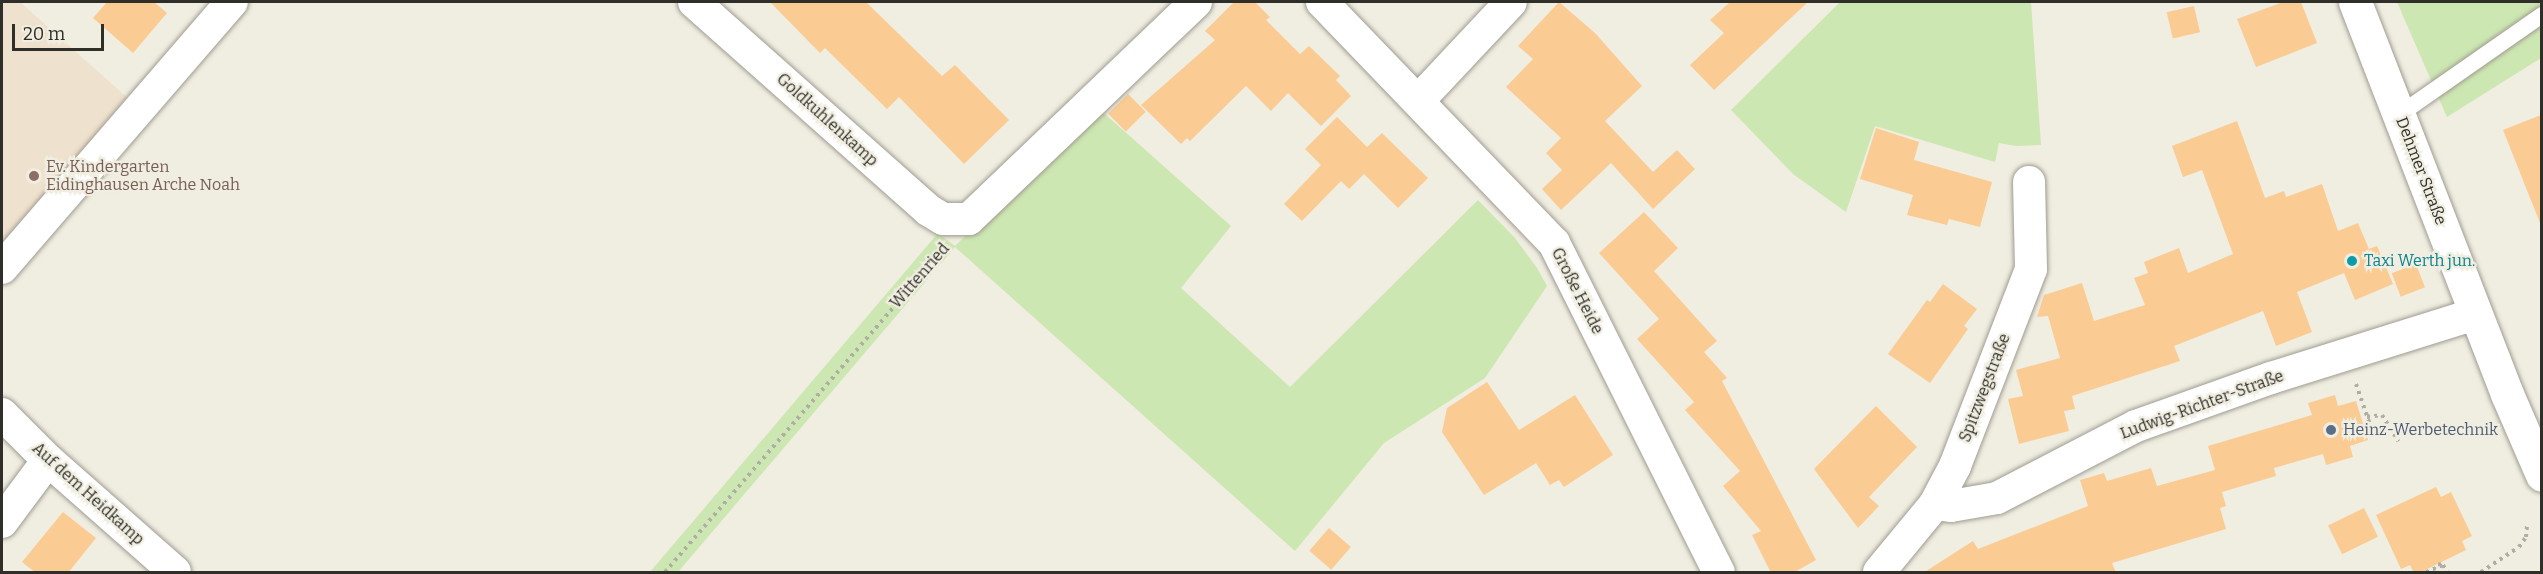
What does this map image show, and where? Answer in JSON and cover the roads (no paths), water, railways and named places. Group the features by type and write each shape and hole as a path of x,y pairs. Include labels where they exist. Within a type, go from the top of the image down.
{"street":[{"path":"2,268 232,2"},
{"name":"Goldkuhlenkamp","path":"694,2 928,210 943,219 969,219 1196,2"},
{"name":"Große Heide","path":"1322,2 1419,100 1554,243 1719,573"},
{"path":"1419,100 1511,2"},
{"name":"Dehmer Straße","path":"2355,2 2475,314 2541,475"},
{"name":"Spitzwegstraße","path":"1879,573 1935,504 1955,466 2031,269 2029,182"},
{"name":"Ludwig-Richter-Straße","path":"1935,504 1951,506 1997,498 2136,426 2271,378 2475,314"},
{"name":"Auf dem Heidkamp","path":"2,414 48,460 175,573"},
{"path":"2,522 48,460"}],"lane":[{"path":"2400,114 2541,15"}],"place":[{"name":"Ev. Kindergarten Eidinghausen Arche Noah","path":"34,176"},
{"name":"Taxi Werth jun.","path":"2352,261"},
{"name":"Heinz-Werbetechnik","path":"2331,430"}]}
